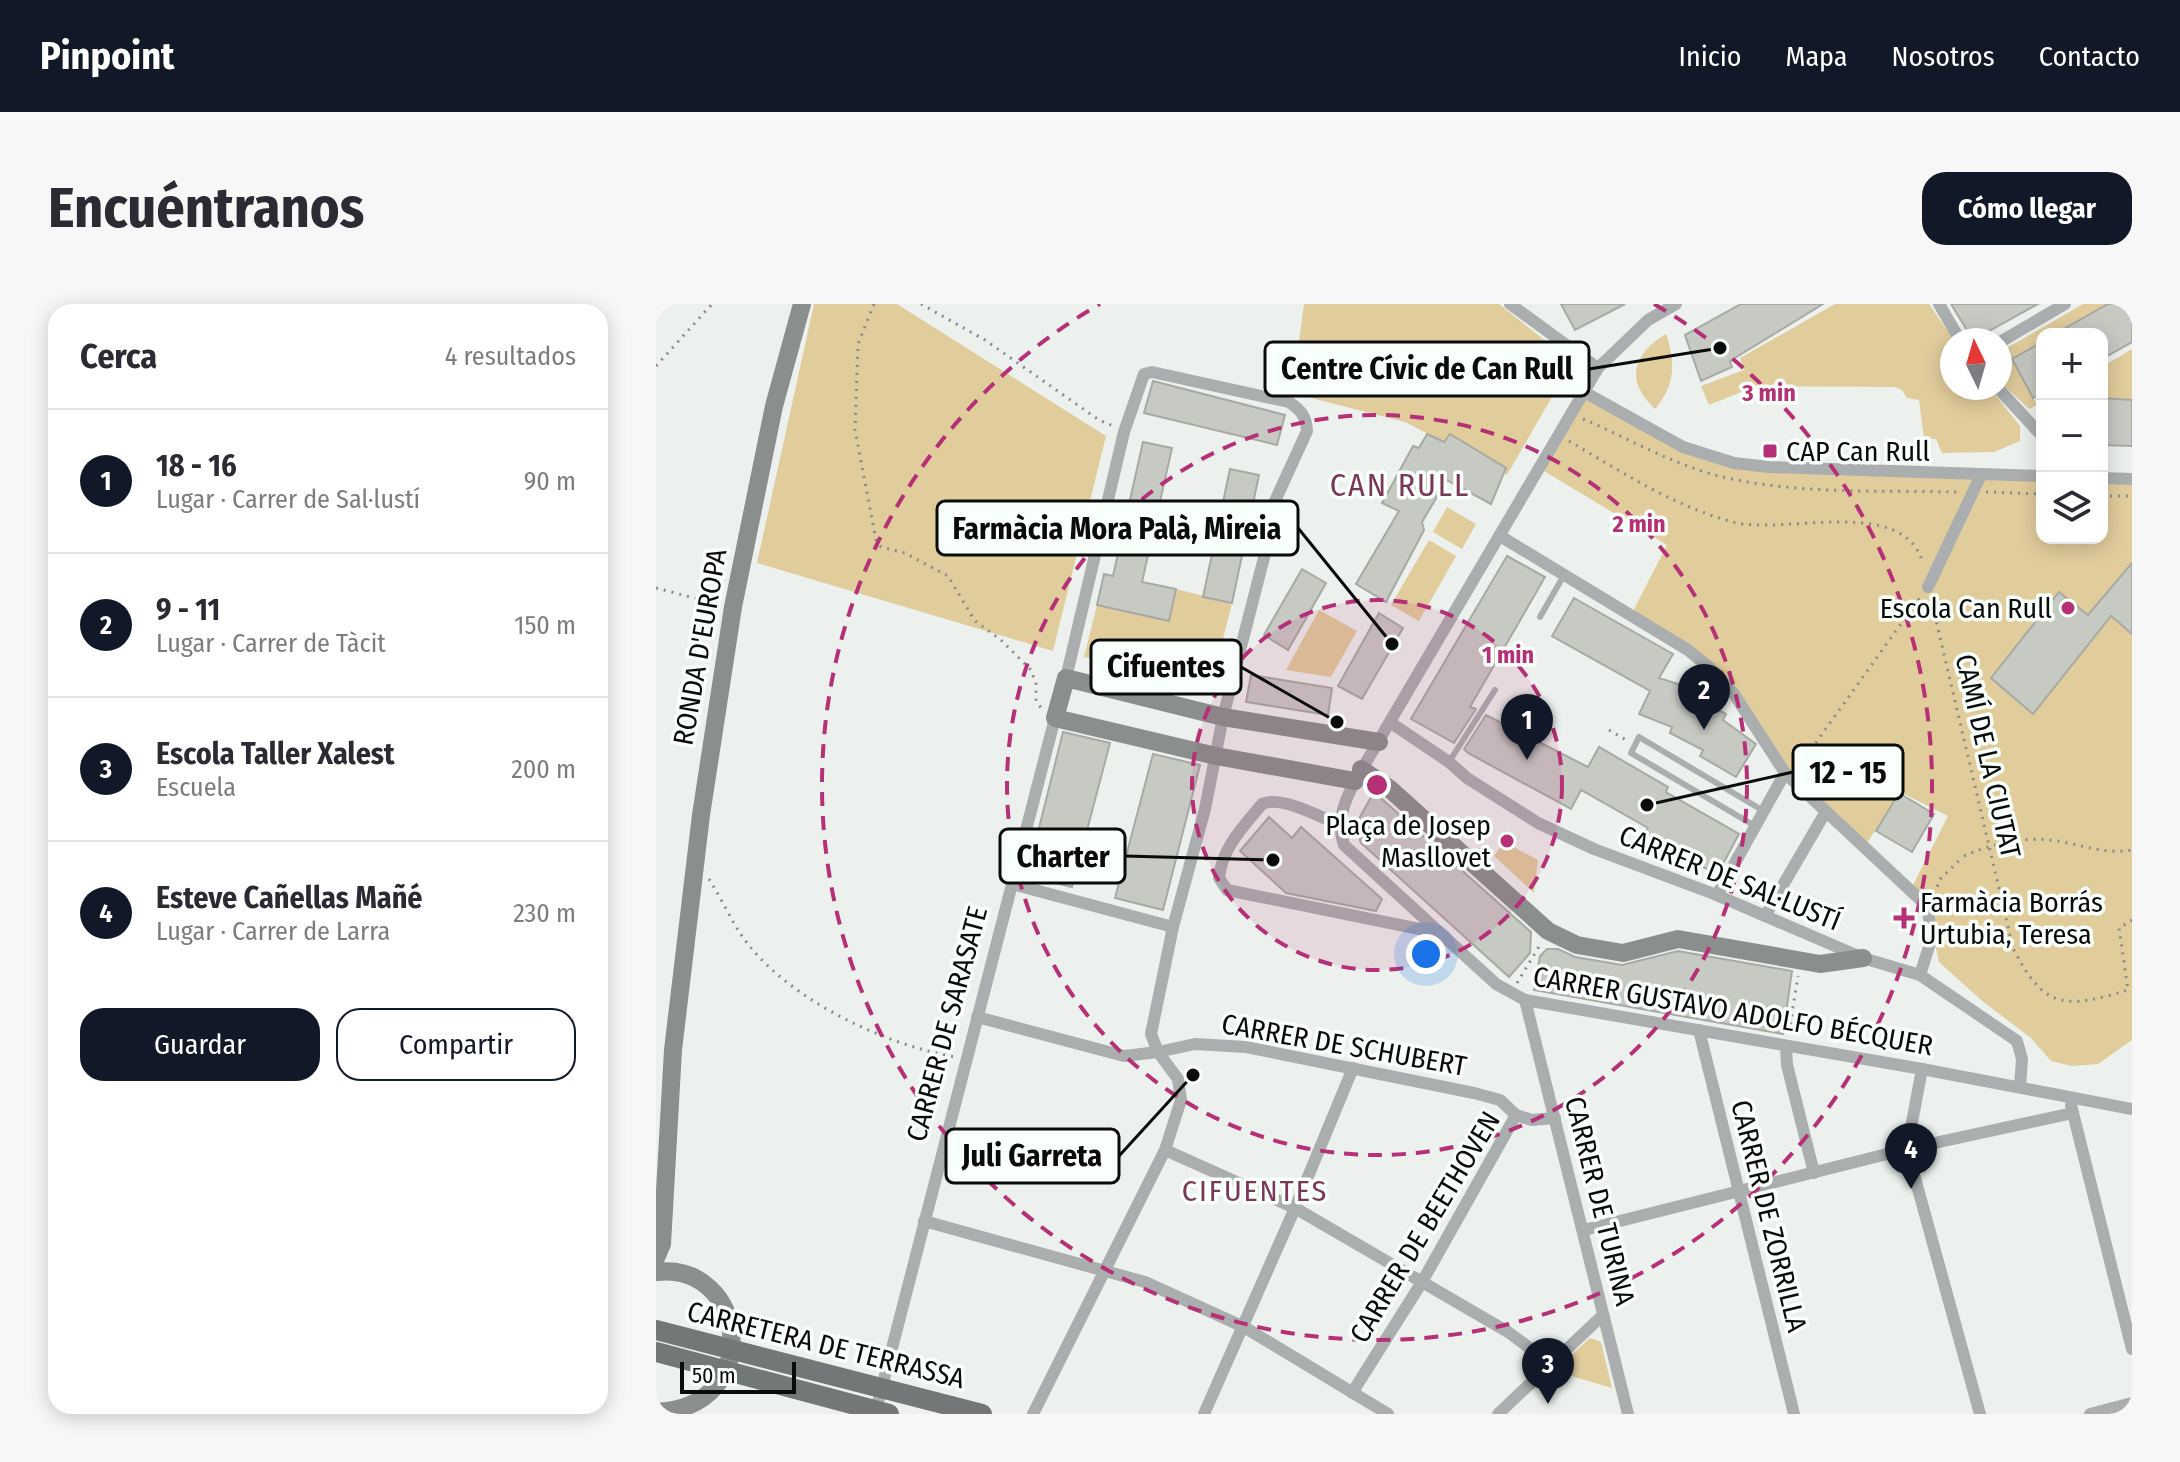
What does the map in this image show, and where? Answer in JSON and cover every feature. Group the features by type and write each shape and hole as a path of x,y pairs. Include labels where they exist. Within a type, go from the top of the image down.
{"main road":[{"name":"CARRETERA DE TERRASSA","path":"656,1330 982,1414"},
{"name":"CARRETERA DE TERRASSA","path":"656,1352 883,1412"}],"street":[{"name":"RONDA D'EUROPA","path":"676,1271 659,1251 673,1050 694,870 733,607 774,406 802,304"},
{"path":"1510,304 1598,368"},
{"path":"1442,934 1227,890 1219,878 1221,861 1262,804 1270,801 1281,802 1340,829 1347,795 1358,775 1598,368 1648,320 1676,304"},
{"path":"1939,304 1953,328"},
{"path":"2035,304 2043,317"},
{"path":"2012,335 2065,304"},
{"name":"CARRER DE SARASATE","path":"883,1412 882,1387 1066,678 1124,432 1144,374 1152,372 1289,402 1306,418 1307,431 1275,501 1268,542 1223,717"},
{"path":"1584,392 1683,447 1734,463 1769,467 2036,476"},
{"path":"2009,400 2036,429"},
{"path":"1928,587 1981,475"},
{"path":"2108,478 2132,479"},
{"path":"1500,536 1688,650 1710,668 1734,694 1788,776 1927,906 1932,937 1920,975"},
{"path":"1066,678 1223,717 1379,742"},
{"path":"1033,1414 1165,1150 1181,1100 1178,1079 1158,1052 1151,1034 1223,717"},
{"path":"1055,718 1216,756 1358,775 1390,789 1548,931 1577,945 1623,953 1678,939 1820,964 1863,958"},
{"name":"CARRER DE SAL·LUSTÍ","path":"1391,723 1449,762 1467,778 1538,823 1594,849 1717,895 1863,958 1920,975 2017,1041 2022,1059 2020,1087"},
{"path":"1717,895 1762,810 1788,776"},
{"path":"1765,916 1825,813"},
{"name":"CARRER GUSTAVO ADOLFO BÉCQUER","path":"1340,829 1344,845 1496,984 1525,1000 2132,1109"},
{"path":"1012,884 1173,927"},
{"name":"CARRER DE TURINA","path":"1525,1000 1628,1414"},
{"name":"CARRER DE SCHUBERT","path":"977,1017 1124,1056 1195,1044 1246,1047 1500,1100 1516,1115"},
{"name":"CARRER DE ZORRILLA","path":"1699,1030 1794,1414"},
{"path":"1786,1046 1787,1065 1814,1173"},
{"path":"1204,1414 1353,1068"},
{"path":"1922,1069 1907,1149 1980,1414"},
{"path":"2069,1098 2132,1349"},
{"path":"1584,1230 1907,1149 2073,1113"},
{"name":"CARRER DE BEETHOVEN","path":"1352,1393 1422,1282 1516,1115 1532,1120 1555,1118"},
{"path":"1165,1150 1295,1208 1508,1332 1550,1363"},
{"path":"924,1221 1145,1282 1244,1327 1388,1414"},
{"path":"656,1272 676,1271 694,1278 717,1297 730,1323 732,1349 726,1370 709,1393 684,1411 656,1412"},
{"path":"1498,1414 1603,1315"},
{"path":"2090,1414 2132,1403"}],"lane":[{"path":"1540,617 1564,575"},
{"path":"1449,762 1495,690"},
{"path":"1755,826 1631,753 1639,737 1762,810"}],"path":[{"path":"656,366 712,304"},
{"path":"874,304 858,344 855,430 878,544 905,553 948,576 975,621 1024,661 1035,679 1038,705 1055,718"},
{"path":"921,304 985,340 1099,420 1124,432"},
{"name":"CAMÍ DE LA CIUTAT","path":"1559,435 1666,498 1716,518 1738,524 1777,526 1856,521 1874,523 1912,544 1921,557 2013,948 2024,971 2053,999 2092,1001 2130,989 2119,928 2132,920"},
{"path":"2108,496 2132,496"},
{"path":"1788,776 1928,587"},
{"path":"656,588 711,603"},
{"path":"1609,730 1635,745"},
{"path":"1929,916 1941,878 1964,856 1988,845 2032,838 2091,850 2132,850"},
{"path":"694,870 708,878 740,934 787,983 886,1037 935,1054 966,1059"},
{"path":"1511,993 1548,931"},
{"path":"1786,1046 1800,960"}],"shaded area":[{"path":"814,304 897,304 1106,436 1053,651 757,563"},
{"path":"1304,304 1499,304 1572,362 1507,475 1405,422 1292,393"},
{"path":"1835,304 1929,304 1946,328 1940,328 1940,400 1999,400 2020,426 2020,441 1994,452 1942,453 1936,439 1924,438 1919,400 1907,398 1902,390 1895,387 1756,386 1709,405 1701,386 1744,370 1740,358"},
{"path":"2083,304 2108,304 2066,328 2042,328"},
{"path":"2036,331 2036,345 2012,359 2012,345"},
{"path":"1666,334 1672,373 1667,391 1655,409 1639,388 1636,368 1646,350"},
{"path":"2132,349 2132,400 2108,398 2108,363"},
{"path":"2012,359 2036,402 2029,409 2012,393"},
{"path":"1584,392 1683,447 1734,463 2036,476 2036,544 2108,544 2108,478 2132,479 2132,1040 2098,1064 2072,1066 2051,1061 2031,1038 1981,1000 1939,962 1927,906 1910,891 1948,816 1900,792 1867,843 1785,773 1710,668 1631,615 1667,545 1539,468"},
{"path":"1447,507 1476,524 1462,549 1433,532"},
{"path":"1429,540 1456,556 1419,621 1391,605"},
{"path":"1176,589 1232,603 1211,687 1084,657 1097,605 1168,621"},
{"path":"1319,610 1357,631 1331,677 1286,670"},
{"path":"1504,842 1538,860 1534,893 1494,856"},
{"path":"1590,1338 1601,1342 1612,1388 1554,1371"}],"building":[{"path":"1561,304 1625,304 1575,330"},
{"path":"1741,304 1823,304 1730,361 1732,367 1701,381 1685,335"},
{"path":"1951,304 2038,304 1995,328 1966,328"},
{"path":"2108,304 2132,304 2132,342 2108,356 2108,328 2066,328"},
{"path":"2036,345 2036,396 2033,398 2012,359"},
{"path":"1153,381 1285,415 1277,445 1144,413"},
{"path":"2108,398 2132,400 2132,446 2108,445"},
{"path":"1427,434 1444,442 1450,434 1506,468 1491,504 1447,480 1422,522 1424,530 1386,602 1356,584 1399,511 1382,503 1413,446 1419,448"},
{"path":"1143,442 1172,448 1142,582 1176,589 1169,621 1097,605 1104,574 1113,576"},
{"path":"1230,469 1259,475 1232,603 1203,597"},
{"path":"1507,556 1545,577 1470,707 1476,709 1454,743 1411,719"},
{"path":"2132,563 2132,634 2111,616 2033,714 1991,678 2059,592 2088,615"},
{"path":"1302,569 1326,583 1288,650 1264,635"},
{"path":"1574,598 1673,654 1659,678 1693,689 1691,695 1726,714 1723,720 1756,744 1736,777 1700,756 1703,750 1670,733 1672,727 1639,714 1650,691 1552,636"},
{"path":"1379,613 1403,628 1362,699 1338,686"},
{"path":"1251,675 1332,688 1328,715 1246,702"},
{"path":"1486,715 1588,767 1599,747 1668,787 1666,792 1739,834 1717,875 1645,833 1648,828 1581,790 1571,809 1468,753 1464,749"},
{"path":"1063,732 1110,743 1072,887 1027,876"},
{"path":"1153,754 1200,765 1163,910 1115,898"},
{"path":"1374,792 1531,932 1530,953 1509,977 1361,843 1357,822"},
{"path":"1899,793 1934,814 1912,852 1876,831"},
{"path":"1269,817 1292,838 1301,827 1382,899 1376,911 1286,893 1240,851"},
{"path":"1547,949 1622,965 1678,951 1792,971 1783,1034 1534,990 1540,956"}],"place":[{"name":"Centre Cívic de Can Rull","path":"1720,348"},
{"name":"CAP Can Rull","path":"1770,451"},
{"name":"Escola Can Rull","path":"2068,608"},
{"name":"Farmàcia Mora Palà, Mireia","path":"1392,644"},
{"name":"Cifuentes","path":"1337,722"},
{"name":"9 - 11","path":"1704,730"},
{"name":"18 - 16","path":"1527,760"},
{"name":"12 - 15","path":"1647,805"},
{"name":"Plaça de Josep Masllovet","path":"1507,841"},
{"name":"Charter","path":"1273,860"},
{"name":"Farmàcia Borrás Urtubia, Teresa","path":"1904,918"},
{"name":"Juli Garreta","path":"1193,1075"},
{"name":"Esteve Cañellas Mañé","path":"1911,1189"},
{"name":"Escola Taller Xalest","path":"1548,1404"}],"district":[{"name":"CAN RULL","path":"1400,485"},
{"name":"CIFUENTES","path":"1255,1191"}]}
